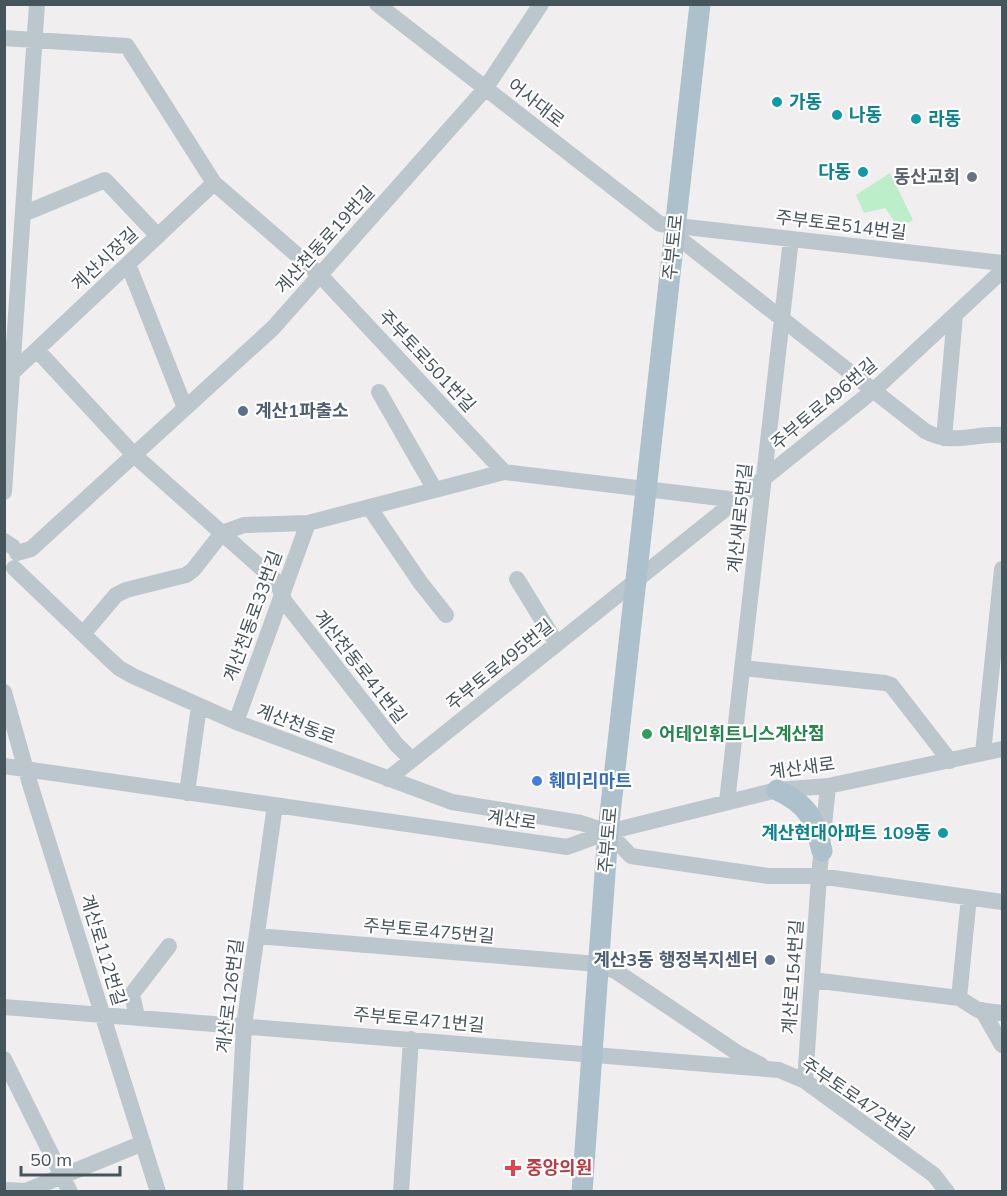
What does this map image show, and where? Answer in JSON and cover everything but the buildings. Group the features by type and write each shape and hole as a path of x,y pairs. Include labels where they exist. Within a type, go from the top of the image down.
{"main road":[{"name":"주부토로","path":"582,1191 608,832 700,4"},
{"path":"777,790 795,798 808,812 816,827 822,851"}],"street":[{"path":"4,492 8,373 23,214 37,4"},
{"name":"어사대로","path":"377,4 660,224 675,230"},
{"name":"계산천동로19번길","path":"8,559 31,549 273,328 485,89 541,4"},
{"path":"4,38 34,45"},
{"name":"주부토로501번길","path":"34,45 128,46 214,183 320,275 504,472"},
{"name":"계산시장길","path":"8,373 37,350 158,236 105,180 23,214"},
{"path":"158,236 214,183"},
{"path":"675,230 782,319 925,431 944,438 960,440 1002,435"},
{"name":"주부토로514번길","path":"675,230 791,239 1002,263"},
{"name":"계산새로5번길","path":"727,802 791,239"},
{"path":"128,264 185,408"},
{"name":"주부토로496번길","path":"636,580 874,390 1002,271"},
{"path":"944,438 955,315"},
{"path":"37,350 134,455 222,534"},
{"path":"379,392 435,490"},
{"path":"83,634 116,595 126,590 186,575 193,570 222,534 244,525 308,523 504,472 736,500"},
{"path":"369,507 420,582 446,615"},
{"name":"계산천동로33번길","path":"236,722 308,523"},
{"name":"계산천동로41번길","path":"222,534 277,582 285,602 396,744 412,760"},
{"name":"계산천동로","path":"8,559 119,668 199,706 236,722 452,802 575,822 608,832"},
{"path":"983,753 1002,569"},
{"path":"517,579 557,644"},
{"name":"주부토로495번길","path":"388,779 636,580"},
{"path":"742,668 885,682 891,686 950,760"},
{"name":"계산로112번길","path":"4,692 158,1191"},
{"path":"188,793 199,706"},
{"name":"계산새로","path":"608,832 777,790 828,786 1002,748"},
{"name":"계산로","path":"4,766 567,847 608,832"},
{"name":"계산로154번길","path":"805,1081 819,876 828,786"},
{"name":"계산로126번길","path":"235,1191 244,1026 275,805"},
{"path":"608,832 631,856 768,876 819,876 1002,902"},
{"path":"959,998 969,897"},
{"name":"주부토로475번길","path":"257,936 598,964"},
{"path":"137,1017 132,994 169,946"},
{"path":"598,964 617,972 739,1054 770,1069"},
{"path":"812,980 959,998 982,1010 1002,1013"},
{"name":"주부토로471번길","path":"4,1007 592,1053"},
{"path":"982,1010 1002,1046"},
{"path":"401,1191 411,1039"},
{"name":"주부토로472번길","path":"592,1053 779,1070 805,1081 934,1175 947,1191"},
{"path":"4,1059 70,1191"},
{"path":"4,1190 26,1191 143,1143"}],"green space":[{"path":"890,173 913,220 899,228 885,208 864,213 856,195"}],"place":[{"name":"가동","path":"777,102"},
{"name":"나동","path":"837,115"},
{"name":"라동","path":"916,119"},
{"name":"다동","path":"863,172"},
{"name":"동산교회","path":"972,177"},
{"name":"계산1파출소","path":"243,411"},
{"name":"어테인휘트니스계산점","path":"647,734"},
{"name":"훼미리마트","path":"537,781"},
{"name":"계산현대아파트 109동","path":"943,833"},
{"name":"계산3동 행정복지센터","path":"770,960"},
{"name":"중앙의원","path":"513,1168"}]}
